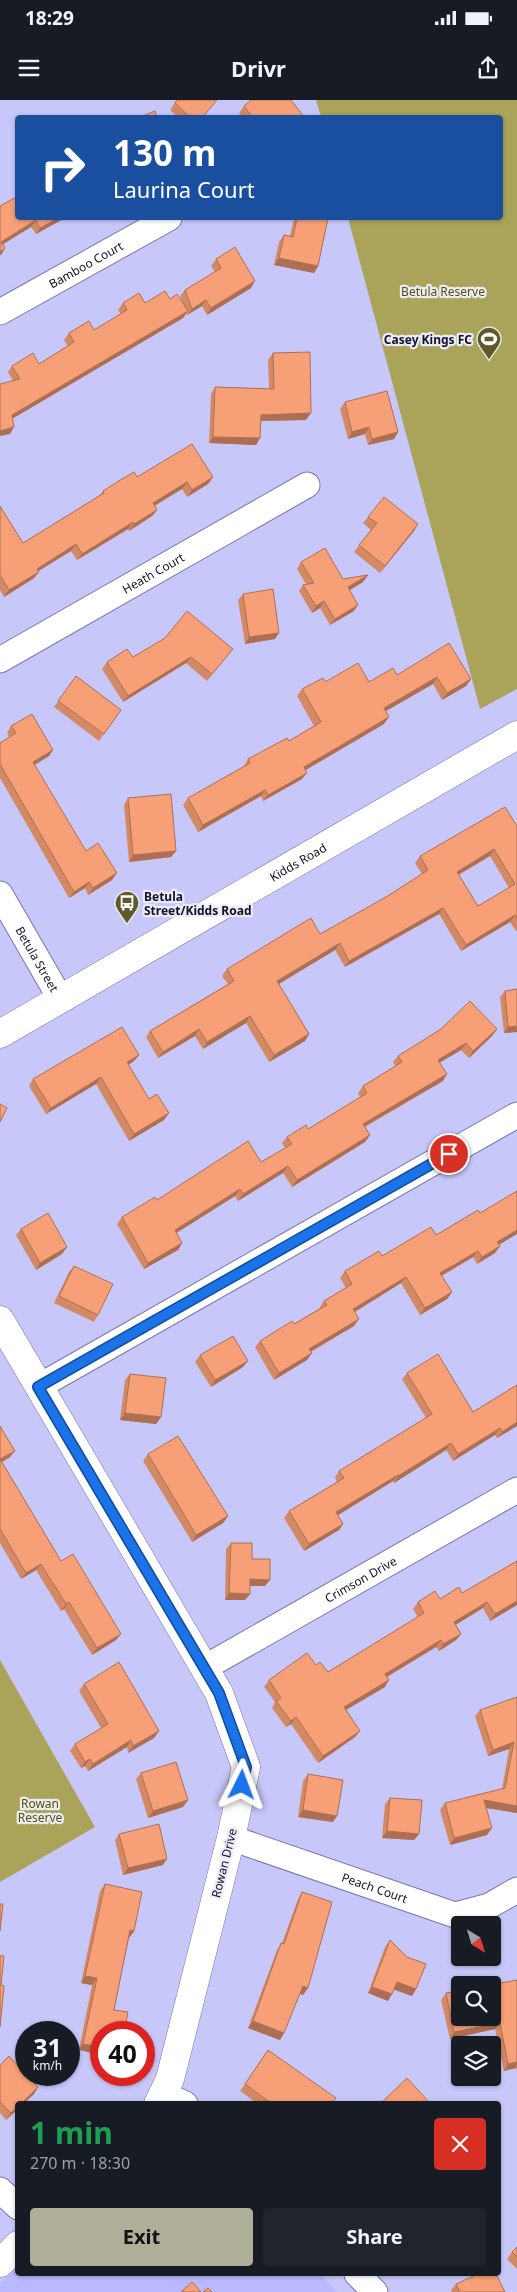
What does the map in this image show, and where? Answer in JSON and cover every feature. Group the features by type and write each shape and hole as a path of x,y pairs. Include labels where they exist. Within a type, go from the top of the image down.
{"street":[{"name":"Bamboo Court","path":"0,312 165,220"},
{"name":"Heath Court","path":"0,660 307,485"},
{"name":"Kidds Road","path":"0,1034 517,735"},
{"name":"Betula Street","path":"0,894 60,998"},
{"path":"38,1387 517,1115"},
{"name":"Rowan Drive","path":"0,1320 219,1693 246,1767 231,1838 170,2079 169,2100"},
{"name":"Crimson Drive","path":"204,1668 517,1490"},
{"name":"Peach Court","path":"231,1838 455,1915 489,1906 517,1890"},
{"path":"0,2190 15,2204"},
{"path":"0,2263 15,2248"},
{"path":"359,2276 375,2292"}],"shaded area":[{"path":"15,2269 15,2276 322,2276 337,2292 0,2292 0,2283"}],"green space":[{"name":"Betula Reserve","path":"316,100 517,100 517,689 480,709 349,220 503,220 503,115 320,115"},
{"name":"Rowan Reserve","path":"0,1660 95,1827 0,1882"}],"building":[{"path":"177,100 217,100 204,115 188,115 175,103"},
{"path":"251,100 291,100 303,115 251,115 244,106"},
{"path":"155,111 156,115 145,115"},
{"path":"15,198 15,220 36,220 1,242 5,248 0,252 0,206"},
{"path":"36,220 54,220 40,228"},
{"path":"297,220 328,220 318,266 279,258 284,235 293,237"},
{"path":"235,247 255,281 211,308 206,300 192,309 185,290 221,268 216,259"},
{"path":"165,291 170,299 177,294 188,311 12,415 14,427 0,431 0,384 20,379 12,366 33,353 39,364 74,342 69,333 89,321 94,330 127,310 123,303 139,293 145,303"},
{"path":"310,352 311,413 261,415 260,438 213,437 215,387 274,389 273,353"},
{"path":"387,391 398,432 372,439 369,427 352,432 345,402"},
{"path":"192,444 213,477 192,490 187,482 153,503 157,510 134,524 133,522 82,554 76,544 37,569 39,572 9,590 0,575 0,506 23,543 104,493 103,491 134,472 137,477"},
{"path":"384,497 418,524 385,566 359,545 377,523 368,517"},
{"path":"325,548 343,579 368,575 348,587 358,605 335,619 324,601 316,606 303,585 314,583 301,562"},
{"path":"273,589 279,633 249,637 243,594"},
{"path":"187,611 233,649 212,674 191,657 128,696 107,662 127,649 133,657 165,638"},
{"path":"449,643 471,679 447,693 437,677 384,708 389,717 304,767 307,773 268,795 265,790 203,825 188,798 250,763 248,759 287,738 289,741 321,722 302,689 323,678 325,682 358,663 369,682 393,668 397,675"},
{"path":"76,676 121,710 104,734 58,701"},
{"path":"32,714 53,750 33,762 86,851 98,843 117,873 93,888 89,882 74,892 0,764 0,743 16,733 11,726"},
{"path":"171,794 176,851 133,855 128,798"},
{"path":"505,807 517,826 517,918 515,915 466,945 443,908 349,961 340,943 277,981 309,1034 274,1055 250,1016 207,1042 199,1029 163,1052 150,1031 234,981 227,969 311,918 320,934 386,897 428,870 420,856","holes":["494,849 515,884 478,906 457,872"]},
{"path":"517,989 517,1026 508,1027 505,991"},
{"path":"470,1001 497,1029 473,1051 466,1043 438,1060 447,1074 363,1124 370,1135 297,1180 288,1166 243,1194 240,1189 175,1230 182,1243 148,1263 122,1217 155,1197 157,1200 248,1141 261,1162 292,1144 287,1137 306,1125 308,1129 367,1093 363,1086 402,1062 398,1056 441,1029"},
{"path":"122,1027 139,1055 127,1062 149,1099 157,1094 169,1113 134,1134 101,1077 51,1108 33,1079"},
{"path":"0,1104 7,1108 0,1122"},
{"path":"517,1191 517,1230 497,1242 500,1246 482,1257 478,1251 440,1273 452,1292 425,1308 406,1277 353,1309 359,1319 309,1349 312,1353 279,1373 260,1341 292,1321 294,1324 327,1305 324,1301 352,1284 345,1271 379,1251 382,1256 431,1227 436,1235 478,1210 480,1213"},
{"path":"48,1213 67,1247 40,1263 21,1229"},
{"path":"74,1266 113,1284 98,1315 59,1296"},
{"path":"233,1336 248,1361 215,1380 200,1355"},
{"path":"438,1354 473,1412 517,1385 517,1422 502,1432 500,1428 458,1454 451,1443 336,1512 343,1524 309,1544 289,1511 344,1478 339,1471 432,1414 407,1373"},
{"path":"130,1374 166,1378 161,1417 125,1413"},
{"path":"0,1426 15,1451 0,1459"},
{"path":"178,1436 228,1516 196,1535 148,1454"},
{"path":"0,1459 61,1561 73,1554 121,1634 97,1648 69,1602 66,1604 41,1564 26,1573 0,1529"},
{"path":"231,1543 252,1543 252,1559 270,1559 270,1580 250,1579 250,1594 229,1593"},
{"path":"517,1561 517,1601 495,1614 487,1602 454,1622 461,1634 443,1644 441,1640 385,1674 389,1680 344,1707 360,1731 323,1756 296,1717 291,1721 276,1701 281,1698 269,1680 307,1653 316,1665 320,1662 328,1672 424,1613 418,1602 435,1591 440,1599 459,1587 462,1593"},
{"path":"119,1662 159,1731 133,1746 131,1740 93,1764 90,1759 85,1762 75,1744 108,1724 84,1684"},
{"path":"517,1697 517,1806 484,1800 492,1828 454,1838 445,1803 505,1788 514,1742 493,1750 480,1710"},
{"path":"176,1762 188,1800 153,1811 141,1773"},
{"path":"308,1774 343,1780 337,1816 303,1810"},
{"path":"390,1798 422,1800 419,1834 387,1831"},
{"path":"159,1824 167,1859 128,1868 119,1834"},
{"path":"105,1884 142,1892 134,1931 130,1930 114,2010 128,2012 126,2021 90,2021 90,2045 83,2044 97,1978 85,1976"},
{"path":"302,1892 332,1902 308,1988 303,1986 284,2033 253,2021 281,1943 284,1944"},
{"path":"0,1904 3,1904 0,1931"},
{"path":"390,1940 407,1957 426,1964 416,1989 397,1982 392,1994 372,1987"},
{"path":"0,1956 4,1956 1,1985 4,1986 0,2027"},
{"path":"517,1980 517,2062 508,2064 501,2026 501,1983"},
{"path":"451,1992 451,2017 446,1993"},
{"path":"453,2026 485,2026 454,2032"},
{"path":"268,2050 336,2098 334,2101 268,2101 245,2084"},
{"path":"9,2056 15,2062 15,2086 38,2087 24,2101 15,2101 15,2110 11,2113 0,2102 0,2065"},
{"path":"407,2078 428,2101 383,2101"},
{"path":"517,2247 517,2257 512,2252"},
{"path":"474,2276 497,2276 505,2292 460,2292 456,2284"},
{"path":"192,2282 201,2292 181,2292"},
{"path":"208,2288 212,2292 203,2292"}],"place":[{"name":"Casey Kings FC","path":"489,360"},
{"name":"Betula Street/Kidds Road","path":"127,924"}],"route":[{"path":"242,1785 246,1767 219,1693 38,1387 449,1154"}]}
